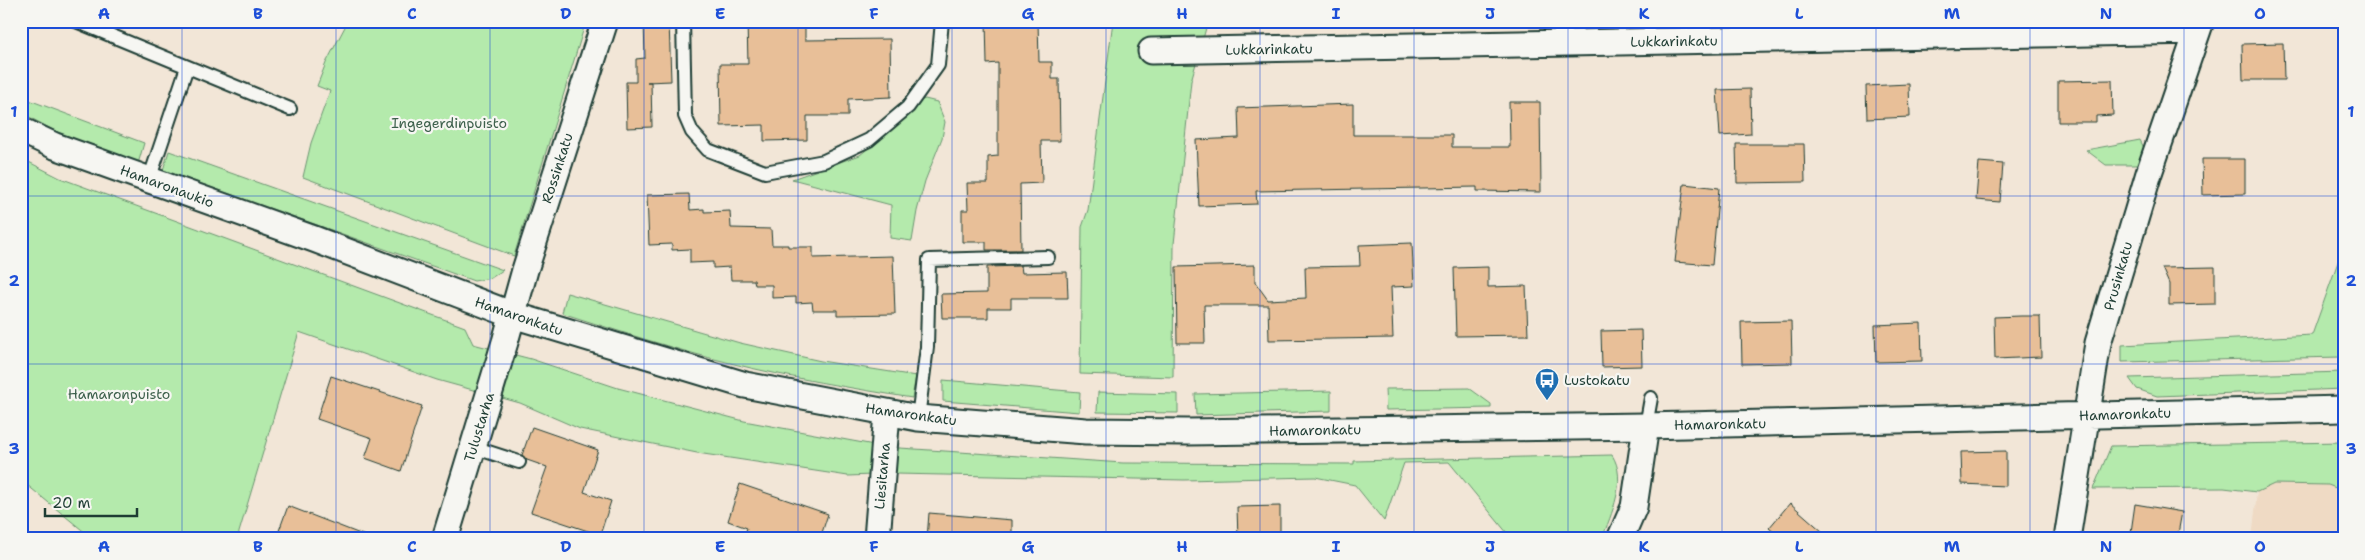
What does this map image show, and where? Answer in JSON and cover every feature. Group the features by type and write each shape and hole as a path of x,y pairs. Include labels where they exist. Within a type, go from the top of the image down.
{"street":[{"name":"Rossinkatu","path":"513,315 524,270 605,21"},
{"name":"Lukkarinkatu","path":"1151,51 2199,26"},
{"name":"Prusinkatu","path":"2067,539 2098,343 2149,173 2199,26"},
{"name":"Hamaronaukio","path":"21,130 56,146 314,239"},
{"name":"Hamaronkatu","path":"314,239 513,315 745,385 918,418 1095,431 1188,432 1646,426 2344,409"},
{"name":"Tulustarha","path":"445,539 513,315"},
{"name":"Liesitarha","path":"877,539 888,413"},
{"path":"1620,539 1634,507 1646,426"}],"lane":[{"path":"76,21 290,109"},
{"path":"683,21 685,116 692,132 708,150 765,172 824,161 869,140 901,112 920,92 938,64 942,21"},
{"path":"149,180 188,67"},
{"path":"918,418 927,347 929,260 1048,257"},
{"path":"1646,426 1651,398"},
{"path":"473,447 518,462"}],"shaded area":[{"path":"2273,484 2328,485 2344,491 2344,539 2252,539 2257,492"}],"green space":[{"name":"Ingegerdinpuisto","path":"348,21 586,21 514,256 303,177 311,143 330,91 317,86 326,63"},
{"path":"1113,21 1208,21 1191,81 1174,244 1173,377 1080,374 1082,227 1088,210"},
{"path":"21,97 144,143 138,164 78,141 49,128 21,112"},
{"path":"925,99 937,102 945,122 942,138 925,181 912,241 890,238 891,205 792,179 860,155 903,120 919,101"},
{"path":"2140,140 2144,148 2138,165 2106,165 2086,150"},
{"path":"169,151 503,270 491,278 474,281 163,170"},
{"name":"Hamaronpuisto","path":"21,158 60,178 465,327 473,344 531,359 618,388 744,421 885,447 1123,463 1354,464 1354,461 1612,455 1617,465 1618,475 1616,497 1602,539 1512,539 1449,462 1404,463 1384,521 1355,485 1315,477 1184,480 896,474 848,476 697,453 580,429 520,403 437,380 299,332 237,539 93,539 21,480"},
{"path":"2344,245 2344,350 2341,357 2122,362 2122,345 2312,335"},
{"path":"567,293 740,343 821,361 916,376 912,398 775,373 709,358 646,340 562,313"},
{"path":"2344,372 2344,389 2157,396 2137,389 2129,378"},
{"path":"943,380 1080,392 1079,412 943,401"},
{"path":"1469,388 1491,404 1491,408 1386,410 1385,389"},
{"path":"1331,391 1331,411 1196,415 1195,394"},
{"path":"1098,392 1178,394 1178,413 1097,412"},
{"path":"2344,442 2344,491 2328,485 2274,484 2257,492 2224,488 2093,489 2111,446"}],"building":[{"path":"644,21 669,21 671,81 647,82 651,82 652,127 627,128 626,82 636,82 636,59 645,58"},
{"path":"747,21 805,21 805,40 890,39 891,97 848,99 848,116 807,116 807,140 764,141 764,125 721,126 720,64 748,64"},
{"path":"986,21 1038,21 1039,62 1052,62 1052,79 1059,79 1060,141 1041,141 1042,183 1020,184 1021,250 986,250 986,242 962,242 962,210 968,210 967,183 988,183 988,157 998,156 998,63 987,64"},
{"path":"2283,43 2284,80 2243,80 2242,44"},
{"path":"2112,80 2113,115 2096,116 2096,122 2058,122 2058,81"},
{"path":"1909,84 1910,117 1867,119 1866,86"},
{"path":"1750,89 1751,134 1720,136 1717,90"},
{"path":"1509,102 1540,102 1541,192 1477,191 1477,187 1256,191 1257,204 1199,206 1196,140 1239,138 1238,108 1353,104 1353,135 1452,135 1452,147 1510,147"},
{"path":"1736,144 1804,144 1805,182 1737,183"},
{"path":"2202,159 2245,159 2245,194 2203,195"},
{"path":"1979,162 2003,164 2000,202 1976,200"},
{"path":"1684,184 1719,188 1712,265 1675,262"},
{"path":"689,194 690,210 704,209 704,212 730,211 731,228 771,229 772,245 813,247 813,258 893,256 895,314 837,315 837,310 813,310 812,302 796,303 796,297 772,298 772,285 755,285 754,280 731,280 730,267 713,268 713,262 690,263 690,249 672,250 672,244 649,245 647,195"},
{"path":"1412,243 1414,286 1391,287 1393,338 1269,340 1268,305 1204,305 1205,343 1177,343 1176,267 1255,265 1255,282 1268,300 1306,298 1305,267 1360,266 1359,245"},
{"path":"1021,266 1022,273 1067,272 1068,298 1011,298 1011,308 988,308 988,318 942,318 941,294 987,293 987,267"},
{"path":"1488,267 1488,287 1526,286 1528,335 1456,336 1454,268"},
{"path":"2215,267 2215,304 2169,305 2169,284 2162,268"},
{"path":"2040,316 2041,357 1995,359 1994,317"},
{"path":"1791,321 1792,363 1742,364 1741,322"},
{"path":"1921,323 1922,361 1876,362 1875,325"},
{"path":"1641,330 1642,366 1602,367 1601,331"},
{"path":"331,376 422,406 401,471 365,458 372,438 317,419"},
{"path":"532,427 598,450 584,492 611,501 600,535 531,512 547,467 527,460 522,455"},
{"path":"2006,451 2006,486 1962,484 1961,452"},
{"path":"740,484 828,514 820,539 743,539 747,528 728,521"},
{"path":"1790,503 1831,539 1782,539 1769,528"},
{"path":"2135,504 2182,512 2177,539 2130,539"},
{"path":"288,506 368,537 368,539 276,539"},
{"path":"1280,506 1280,539 1238,539 1237,507"},
{"path":"929,513 1012,520 1012,539 927,539"}],"place":[{"name":"Lustokatu","path":"1547,401"}]}
